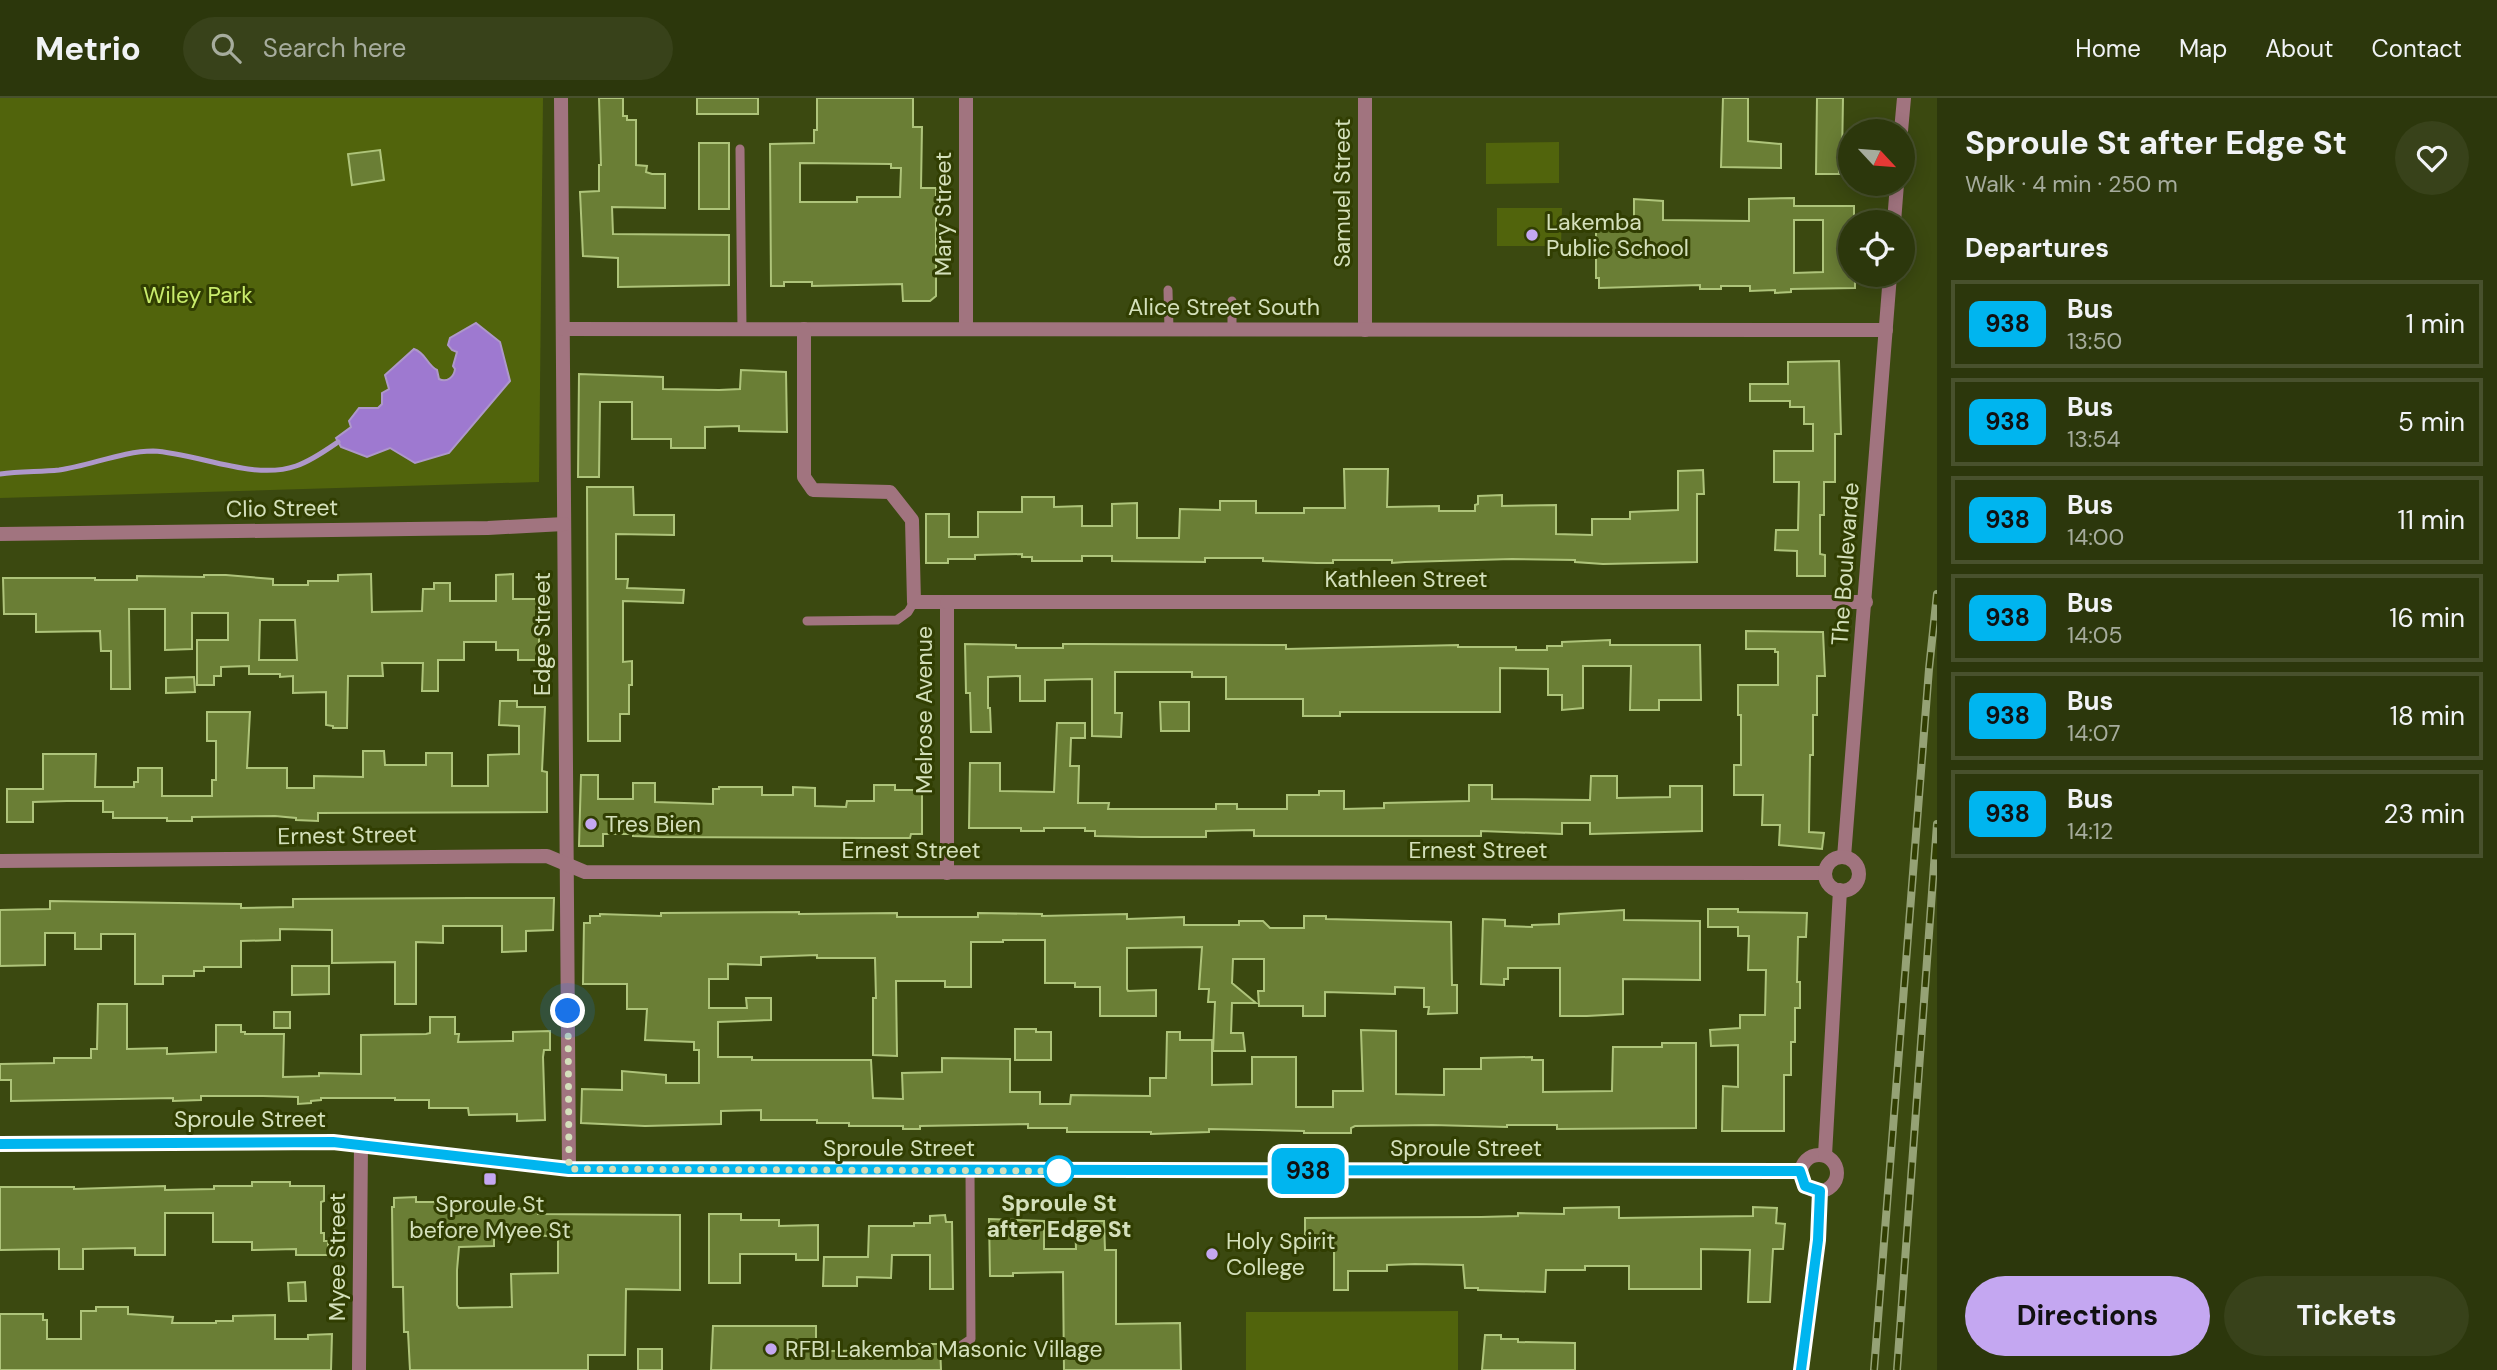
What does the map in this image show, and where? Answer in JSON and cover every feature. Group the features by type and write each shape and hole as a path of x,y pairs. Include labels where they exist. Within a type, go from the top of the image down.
{"street":[{"name":"Edge Street","path":"561,98 569,1169"},
{"name":"Mary Street","path":"966,98 966,329"},
{"name":"Samuel Street","path":"1365,98 1365,330"},
{"path":"1902,119 1904,98"},
{"name":"The Boulevarde","path":"1844,857 1889,287"},
{"name":"Alice Street South","path":"563,329 1886,330"},
{"name":"Melrose Avenue","path":"804,329 804,477 813,490 890,492 912,520 914,602 947,602 947,873"},
{"name":"Clio Street","path":"0,534 488,528 565,524"},
{"name":"Kathleen Street","path":"947,602 1866,602"},
{"name":"Ernest Street","path":"0,861 547,856 585,872 1825,873"},
{"path":"1844,857 1854,862 1859,876 1854,885 1840,890 1831,886 1825,873 1830,863 1844,857"},
{"path":"1825,1155 1840,890"},
{"name":"Sproule Street","path":"0,1144 313,1141 361,1144 569,1169 1800,1171"},
{"name":"Myee Street","path":"359,1370 361,1144"},
{"path":"1819,1154 1825,1155 1834,1163 1837,1175 1832,1186 1820,1191 1805,1186 1800,1171 1809,1157 1819,1154"},
{"path":"1801,1370 1818,1240 1820,1191"}],"lane":[{"path":"740,149 742,329"},
{"path":"1168,290 1169,330"},
{"path":"1232,301 1232,330"},
{"path":"807,621 897,620 908,612 914,602"},
{"path":"957,1349 971,1339 970,1171"}],"green space":[{"name":"Wiley Park","path":"0,98 543,98 539,482 0,498"},
{"path":"1559,142 1559,183 1486,184 1486,143"},
{"path":"1497,208 1562,208 1561,246 1497,246"},
{"path":"1458,1311 1458,1370 1246,1370 1246,1312"}],"shaded area":[{"path":"476,323 500,342 510,381 449,453 415,463 390,448 367,457 341,447 336,438 351,427 349,421 359,408 378,408 382,404 382,393 389,389 385,375 414,349 437,370 439,379 452,377 457,352 448,345 450,338"}],"building":[{"path":"599,98 623,98 623,116 627,116 627,120 636,120 636,165 647,166 646,172 652,174 665,174 665,208 612,207 613,234 729,235 729,285 618,287 618,258 583,256 580,192 599,191"},
{"path":"697,98 758,98 758,114 697,114"},
{"path":"817,98 913,98 913,127 922,127 921,188 936,188 936,296 930,301 903,301 902,284 812,286 812,282 784,282 784,286 771,286 770,144 814,143 814,130 817,130","holes":["800,163 891,164 891,168 901,168 900,197 857,197 857,202 800,202"]},
{"path":"1723,98 1748,98 1748,141 1781,144 1781,168 1721,167"},
{"path":"1817,98 1843,98 1843,119 1838,119 1838,174 1816,174"},
{"path":"699,143 729,143 729,209 699,209"},
{"path":"380,150 384,180 352,185 348,154"},
{"path":"1794,198 1794,206 1854,206 1854,210 1838,210 1838,287 1855,288 1791,289 1791,292 1775,293 1775,290 1750,291 1750,286 1721,286 1721,289 1700,289 1700,285 1599,288 1599,278 1596,278 1596,220 1634,220 1634,199 1663,201 1663,220 1749,221 1749,199","holes":["1794,220 1823,220 1823,272 1794,273"]},
{"path":"1839,361 1841,434 1835,434 1835,482 1824,482 1824,515 1820,515 1820,554 1825,555 1825,576 1797,576 1797,551 1775,550 1776,530 1798,530 1799,482 1774,482 1774,451 1813,451 1813,424 1804,424 1804,407 1790,407 1790,401 1750,401 1750,384 1788,384 1788,362"},
{"path":"741,370 786,372 787,432 739,431 739,426 705,427 705,448 671,448 671,439 632,439 632,402 600,402 599,477 578,477 579,374 663,377 663,389 719,390 740,389"},
{"path":"1344,469 1388,469 1387,507 1439,506 1439,511 1475,511 1478,496 1502,495 1502,506 1556,505 1556,534 1592,535 1592,519 1630,519 1630,512 1678,510 1678,471 1703,470 1704,494 1697,494 1697,562 1603,564 1575,560 1512,559 1392,563 1392,560 1333,560 1333,563 1317,563 1263,561 1263,558 1205,558 1205,562 1112,561 1112,556 1082,556 1082,561 1032,561 1032,557 1022,557 1022,554 975,555 975,559 948,559 948,563 926,563 926,514 949,514 949,537 978,537 978,512 1022,512 1022,497 1054,497 1054,507 1082,506 1082,526 1112,526 1112,504 1137,503 1137,538 1179,538 1180,509 1220,510 1220,501 1256,501 1256,513 1304,513 1304,508 1345,508"},
{"path":"587,487 633,487 634,515 674,515 674,535 616,534 616,579 628,579 627,588 684,590 683,603 623,601 623,662 632,661 632,685 629,685 629,714 620,714 620,741 588,741"},
{"path":"371,574 372,612 422,611 423,589 434,589 434,583 450,583 450,601 496,601 496,575 513,574 513,599 547,599 547,619 539,619 539,660 518,660 518,650 496,650 496,642 464,642 464,660 438,660 438,691 422,691 423,663 382,663 383,676 348,676 347,728 333,728 326,725 326,692 293,693 293,676 249,674 249,666 221,667 221,676 214,676 214,685 197,685 197,640 228,640 228,613 192,613 192,649 165,650 165,609 129,609 130,689 111,689 111,651 101,651 100,631 36,632 36,614 4,614 3,578 137,580 137,576 226,575 273,579 273,585 308,585 308,581 338,581 338,575","holes":["260,620 295,620 297,660 259,660"]},
{"path":"1746,631 1823,632 1825,676 1817,676 1817,715 1813,715 1809,832 1824,833 1822,849 1779,845 1780,825 1762,825 1763,795 1734,795 1734,765 1741,765 1738,685 1778,685 1778,652 1775,652 1775,649 1746,649"},
{"path":"1610,640 1610,645 1700,645 1701,700 1659,700 1659,710 1630,710 1631,666 1583,666 1583,708 1562,710 1562,695 1548,695 1548,669 1500,668 1500,712 1340,712 1340,716 1303,716 1303,699 1226,699 1226,677 1192,677 1192,672 1115,672 1115,713 1122,713 1121,737 1092,736 1092,679 1045,680 1045,701 1020,701 1020,676 988,677 991,732 971,732 970,693 966,693 965,644 1016,645 1016,648 1063,648 1063,644 1286,645 1286,649 1458,645 1547,650 1547,646 1562,646 1562,642"},
{"path":"194,677 195,692 166,693 166,678"},
{"path":"500,701 517,701 517,707 545,707 542,771 547,772 547,812 318,813 318,821 275,816 192,817 192,821 167,821 167,818 113,818 113,812 103,812 103,801 67,801 33,802 33,822 7,822 7,789 43,789 43,754 96,754 95,787 134,787 134,782 138,782 138,768 162,768 162,796 212,796 212,780 216,780 216,741 207,741 207,712 250,712 247,768 287,768 287,788 314,788 314,776 363,777 363,751 384,751 385,765 426,765 426,753 452,753 452,786 488,786 488,755 519,754 519,726 499,725"},
{"path":"1160,702 1189,702 1189,731 1161,731"},
{"path":"1057,723 1085,723 1085,738 1071,738 1070,766 1079,766 1078,803 1109,803 1108,809 1216,809 1216,804 1237,804 1237,809 1287,809 1287,795 1319,795 1319,791 1344,791 1344,809 1384,808 1384,803 1469,801 1469,785 1492,785 1492,799 1590,800 1591,776 1617,776 1617,798 1670,797 1670,786 1702,786 1702,831 1590,834 1590,823 1562,823 1562,834 1481,831 1481,836 1254,836 1254,830 1206,831 1206,837 1141,837 1095,836 1095,831 1085,831 1085,828 1021,831 1021,828 969,828 970,763 1000,763 1000,791 1054,792"},
{"path":"581,775 598,775 598,799 633,799 633,783 655,783 655,802 713,804 713,789 719,787 762,787 762,795 793,795 793,787 815,788 815,806 846,807 847,801 874,801 874,785 895,785 895,790 922,790 922,834 911,834 910,838 868,838 659,837 603,834 603,846 579,846"},
{"path":"554,898 553,930 526,931 526,951 502,952 502,926 443,926 443,943 416,942 416,1004 395,1004 395,962 332,963 332,930 280,929 280,940 241,941 241,967 204,967 204,971 194,971 194,976 163,976 163,984 135,984 135,934 101,934 101,949 75,949 75,933 45,933 45,965 0,966 0,910 50,909 50,901 241,904 241,908 293,907 293,899"},
{"path":"1708,909 1807,913 1806,937 1798,937 1797,982 1800,982 1800,1008 1795,1008 1791,1075 1784,1075 1784,1131 1722,1131 1723,1086 1738,1087 1738,1045 1711,1046 1710,1030 1740,1028 1740,1015 1765,1015 1766,970 1748,970 1749,936 1738,936 1738,927 1708,927"},
{"path":"1624,910 1624,920 1700,921 1700,980 1623,979 1623,1014 1587,1016 1560,1016 1560,968 1508,968 1508,979 1504,979 1504,985 1481,984 1483,919 1505,920 1505,926 1532,927 1559,924 1559,914"},
{"path":"897,913 897,917 978,917 978,913 1042,916 1127,914 1127,919 1184,917 1184,925 1239,925 1239,921 1263,921 1270,928 1304,928 1304,916 1326,916 1326,919 1451,922 1452,985 1457,985 1457,1013 1428,1014 1429,1007 1424,1007 1424,988 1395,987 1395,994 1325,992 1325,1016 1303,1016 1303,1006 1259,1006 1258,991 1264,991 1264,959 1233,959 1232,983 1256,1003 1232,1003 1231,1033 1243,1033 1245,1051 1213,1051 1215,1002 1208,1002 1209,989 1199,989 1202,947 1127,948 1127,989 1156,990 1156,1016 1100,1016 1100,987 1075,987 1075,983 1045,983 1045,940 1003,940 971,942 971,987 945,987 945,981 896,981 897,1056 873,1055 875,958 817,958 817,955 761,957 761,965 728,964 728,979 709,979 709,1008 747,1008 746,998 771,998 771,1020 718,1022 718,1057 752,1057 752,1060 871,1060 873,1098 903,1099 902,1073 942,1072 942,1058 1010,1059 1010,1092 1040,1092 1040,1104 1070,1104 1071,1095 1150,1096 1150,1078 1166,1078 1167,1032 1180,1032 1180,1040 1212,1040 1212,1085 1252,1084 1252,1057 1296,1057 1296,1107 1333,1107 1333,1091 1363,1091 1361,1030 1396,1031 1396,1094 1444,1095 1444,1069 1481,1069 1481,1058 1532,1057 1532,1060 1543,1060 1543,1092 1612,1091 1613,1047 1662,1047 1662,1043 1696,1043 1696,1128 1557,1129 1557,1125 1432,1125 1355,1126 1351,1128 1351,1133 1209,1129 1209,1132 1151,1134 1067,1132 1067,1128 1028,1128 1028,1124 920,1126 920,1129 903,1129 903,1126 849,1126 849,1123 817,1123 817,1120 761,1120 761,1110 721,1111 721,1124 645,1126 581,1123 582,1089 622,1090 622,1071 666,1075 666,1083 699,1083 699,1050 694,1050 694,1042 645,1040 647,1009 627,1009 627,984 583,984 584,923 590,923 590,916"},
{"path":"292,966 329,966 329,994 292,995"},
{"path":"98,1004 127,1004 127,1049 167,1048 167,1054 216,1052 216,1025 241,1025 241,1032 245,1034 284,1034 283,1077 319,1076 319,1073 361,1074 361,1035 430,1033 430,1017 455,1017 458,1042 513,1041 513,1032 550,1031 550,1050 544,1050 543,1057 545,1120 517,1121 517,1114 469,1115 468,1108 429,1108 429,1100 395,1098 321,1098 311,1103 298,1104 298,1097 263,1096 201,1096 201,1100 173,1101 173,1098 11,1101 11,1080 0,1080 0,1064 54,1063 54,1058 91,1058 91,1049 97,1049"},
{"path":"274,1012 290,1012 290,1028 274,1028"},
{"path":"1015,1029 1051,1032 1051,1060 1015,1060"},
{"path":"252,1182 290,1182 290,1186 324,1186 321,1233 324,1233 324,1241 328,1241 328,1255 296,1255 296,1249 252,1250 252,1242 213,1242 213,1213 165,1213 165,1255 135,1255 135,1248 83,1249 83,1269 59,1269 59,1249 0,1250 0,1187 74,1189 165,1186 165,1190 252,1186"},
{"path":"416,1197 416,1202 494,1202 494,1208 538,1209 538,1214 680,1215 680,1290 626,1289 625,1355 588,1355 588,1370 410,1370 408,1332 404,1332 403,1287 393,1287 394,1198","holes":["494,1235 558,1236 558,1273 511,1274 512,1307 459,1308 459,1247 494,1246"]},
{"path":"1619,1207 1619,1218 1753,1216 1753,1207 1777,1208 1776,1223 1785,1224 1783,1249 1773,1249 1770,1302 1748,1302 1750,1250 1701,1249 1701,1289 1629,1289 1629,1266 1585,1266 1585,1270 1546,1270 1545,1292 1478,1290 1465,1288 1463,1265 1415,1264 1387,1265 1387,1271 1348,1271 1348,1290 1334,1290 1334,1245 1305,1244 1305,1218 1518,1216 1518,1213 1564,1214 1564,1208"},
{"path":"709,1214 741,1214 741,1220 779,1220 779,1226 818,1225 818,1260 796,1260 796,1254 740,1254 740,1283 709,1283"},
{"path":"945,1215 946,1222 952,1222 953,1289 930,1289 930,1255 892,1255 891,1278 857,1277 857,1286 823,1286 824,1257 868,1257 869,1226 914,1226 914,1223 930,1223 930,1216"},
{"path":"989,1219 1044,1221 1044,1249 1076,1249 1075,1221 1104,1221 1105,1250 1116,1250 1116,1324 1180,1323 1181,1370 1064,1370 1063,1272 990,1276"},
{"path":"305,1282 306,1301 289,1301 288,1283"},
{"path":"96,1307 128,1307 128,1314 173,1317 172,1323 216,1323 233,1321 233,1316 275,1315 275,1339 308,1339 308,1335 332,1334 331,1370 0,1370 0,1314 43,1314 43,1320 47,1320 47,1339 81,1339 81,1311 96,1311"},
{"name":"RFBI Lakemba Masonic Village","path":"713,1326 816,1326 816,1341 830,1341 830,1351 897,1350 897,1344 940,1344 941,1370 711,1370"},
{"path":"1485,1335 1501,1335 1501,1339 1518,1339 1518,1342 1575,1343 1575,1370 1482,1370"},
{"path":"638,1349 662,1349 662,1370 638,1370"}],"waterway":[{"path":"0,474 59,470 130,453 153,451 243,468 279,470 318,456 338,442"}],"railway":[{"path":"1874,1370 1937,594"},
{"path":"1897,1370 1937,824"}],"bus line":[{"name":"938","path":"0,1144 333,1142 569,1169 1800,1171 1805,1186 1820,1191 1818,1240 1801,1370"}],"place":[{"name":"Lakemba Public School","path":"1532,235"},
{"name":"Tres Bien","path":"591,824"},
{"name":"Sproule St after Edge St","path":"1059,1171"},
{"name":"Sproule St before Myee St","path":"490,1179"},
{"name":"Holy Spirit College","path":"1212,1254"},
{"name":"RFBI Lakemba Masonic Village","path":"771,1349"}],"route":[{"path":"568,1011 569,1169 1059,1171"}]}
